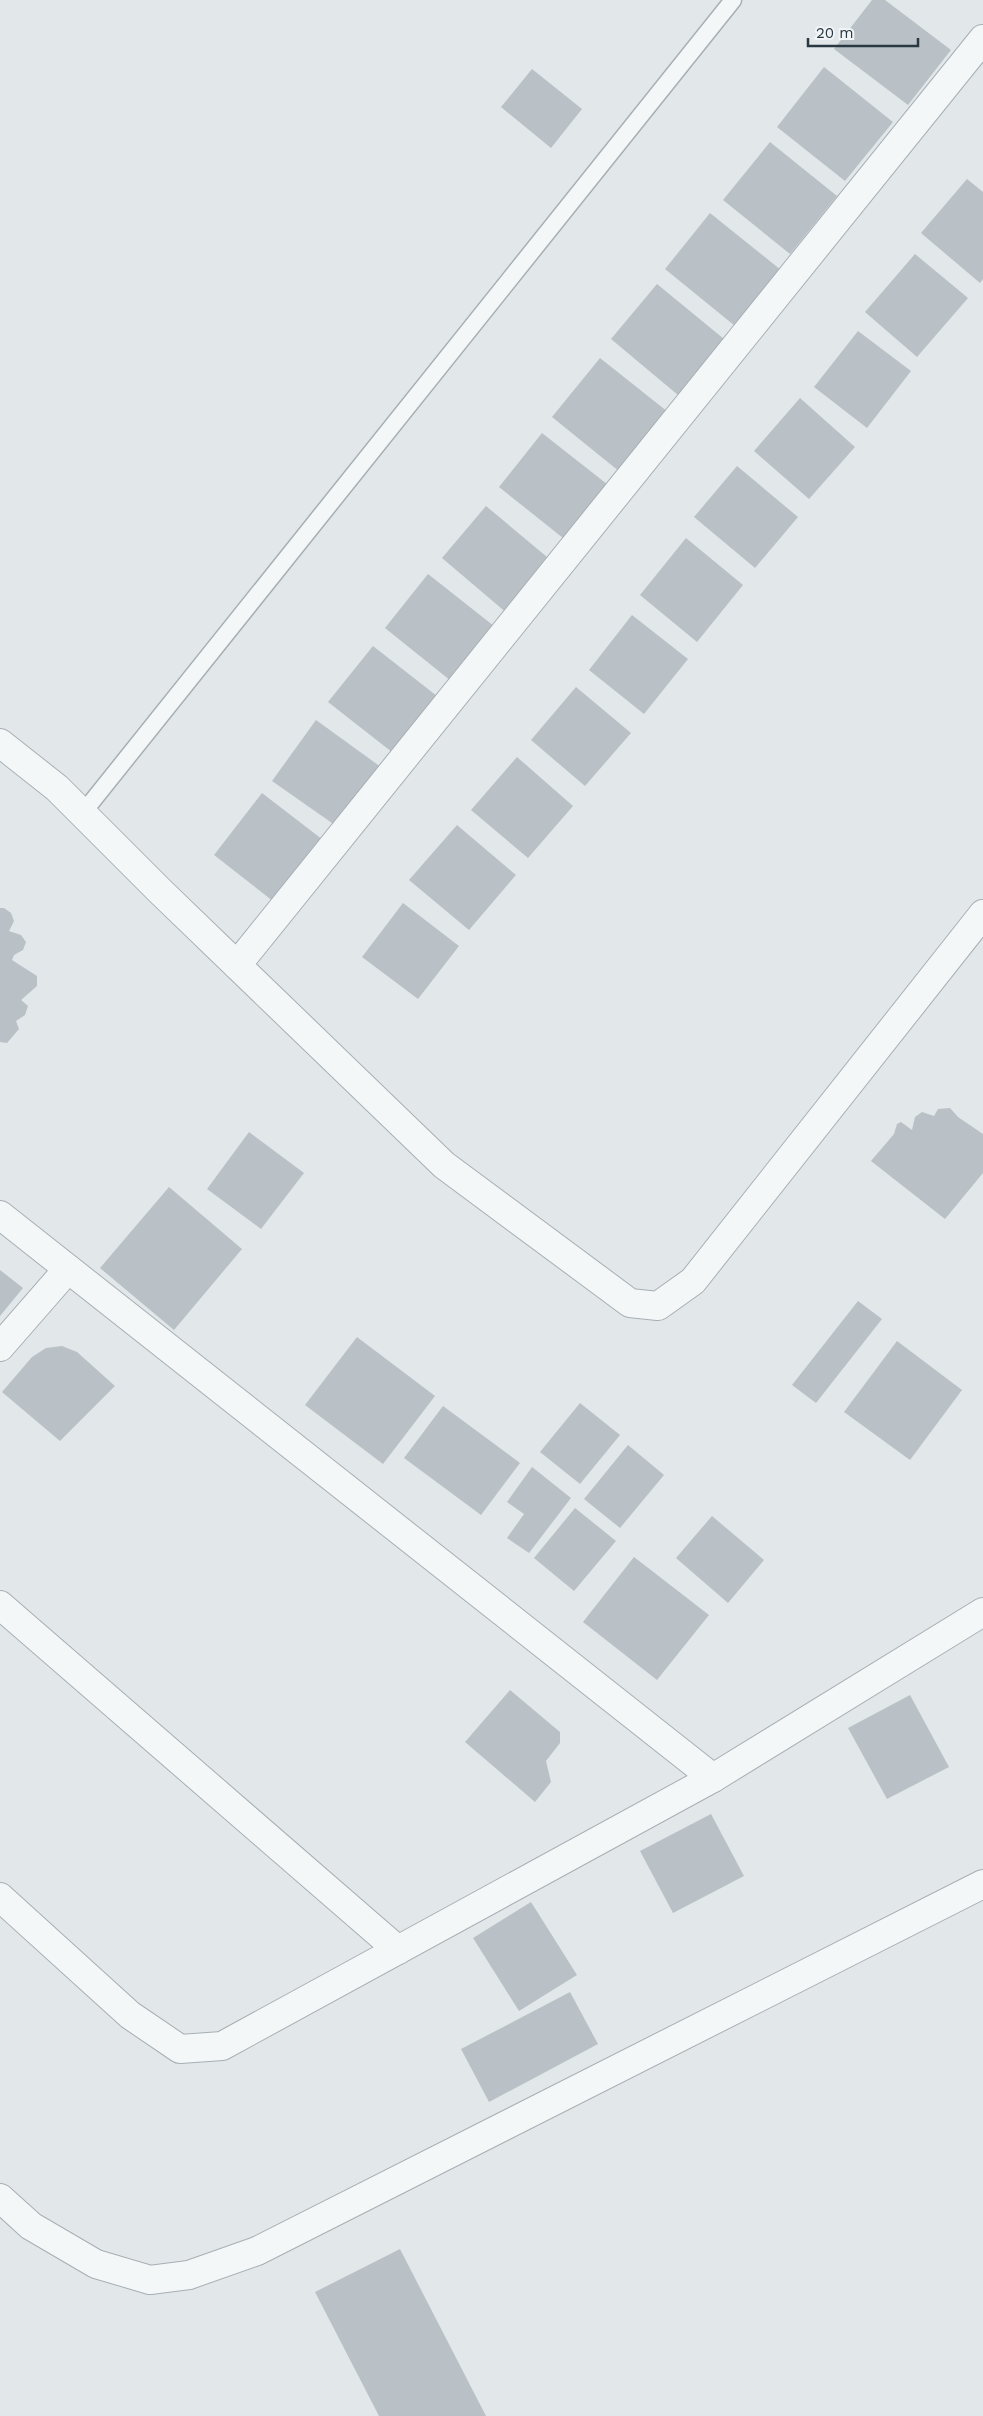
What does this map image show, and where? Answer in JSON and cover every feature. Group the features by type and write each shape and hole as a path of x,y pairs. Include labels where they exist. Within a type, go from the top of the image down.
{"street":[{"path":"237,965 983,38"},
{"path":"0,743 56,788 444,1165 630,1303 658,1306 693,1281 978,929"},
{"path":"0,1215 713,1778"},
{"path":"0,1347 68,1270"},
{"path":"0,1605 398,1950"},
{"path":"0,1897 130,2015 180,2049 222,2046 713,1778 983,1612"},
{"path":"0,2198 31,2226 96,2264 150,2280 189,2275 257,2251 983,1884"}],"lane":[{"path":"82,814 732,0"}],"building":[{"path":"872,0 885,0 951,50 908,105 834,49"},
{"path":"824,67 893,122 845,181 777,127"},
{"path":"532,69 582,109 551,148 501,107"},
{"path":"770,142 837,196 790,254 723,200"},
{"path":"967,179 983,192 983,279 980,283 921,233"},
{"path":"710,213 781,270 735,326 665,269"},
{"path":"915,254 968,298 917,357 865,312"},
{"path":"657,284 724,339 678,395 611,339"},
{"path":"858,331 911,371 867,428 814,387"},
{"path":"600,358 668,412 620,472 552,417"},
{"path":"800,398 855,447 809,499 754,451"},
{"path":"542,433 612,488 568,542 499,487"},
{"path":"737,466 798,517 755,568 694,517"},
{"path":"486,506 559,567 515,620 442,558"},
{"path":"686,538 743,585 697,642 640,595"},
{"path":"428,574 499,630 456,685 385,628"},
{"path":"632,615 688,659 644,714 589,670"},
{"path":"373,646 442,700 397,756 328,702"},
{"path":"576,687 631,733 585,786 531,740"},
{"path":"316,720 385,770 342,830 272,781"},
{"path":"517,757 573,806 528,858 471,810"},
{"path":"262,793 327,843 278,905 214,855"},
{"path":"457,825 516,875 469,930 409,880"},
{"path":"403,903 459,946 418,999 362,957"},
{"path":"0,908 4,908 11,913 14,921 9,931 21,935 26,942 23,950 14,955 12,960 37,976 37,986 21,1000 28,1006 25,1015 16,1021 19,1029 7,1043 0,1042"},
{"path":"950,1108 958,1117 983,1134 983,1173 945,1219 871,1161 894,1134 897,1124 901,1122 912,1130 915,1117 922,1112 934,1116 938,1109"},
{"path":"249,1132 304,1173 261,1229 207,1189"},
{"path":"169,1187 242,1249 174,1330 100,1268"},
{"path":"0,1270 23,1288 0,1316"},
{"path":"858,1301 882,1319 816,1403 792,1385"},
{"path":"357,1337 435,1396 383,1464 305,1405"},
{"path":"897,1341 962,1390 910,1460 844,1412"},
{"path":"62,1346 77,1352 115,1386 60,1441 2,1392 32,1357 46,1348"},
{"path":"580,1403 620,1435 580,1484 540,1452"},
{"path":"443,1406 520,1463 481,1515 404,1458"},
{"path":"628,1445 664,1475 620,1528 584,1499"},
{"path":"532,1467 571,1498 529,1553 507,1538 524,1514 507,1502"},
{"path":"575,1508 616,1541 574,1591 534,1558"},
{"path":"712,1516 764,1560 728,1603 676,1558"},
{"path":"634,1557 709,1615 657,1680 583,1622"},
{"path":"510,1690 560,1732 560,1743 546,1761 551,1782 535,1802 465,1742"},
{"path":"910,1695 949,1767 887,1799 848,1728"},
{"path":"711,1814 744,1876 673,1913 640,1851"},
{"path":"531,1902 577,1975 519,2011 473,1938"},
{"path":"570,1992 598,2044 489,2102 461,2049"},
{"path":"400,2249 486,2416 379,2416 315,2292"}]}
